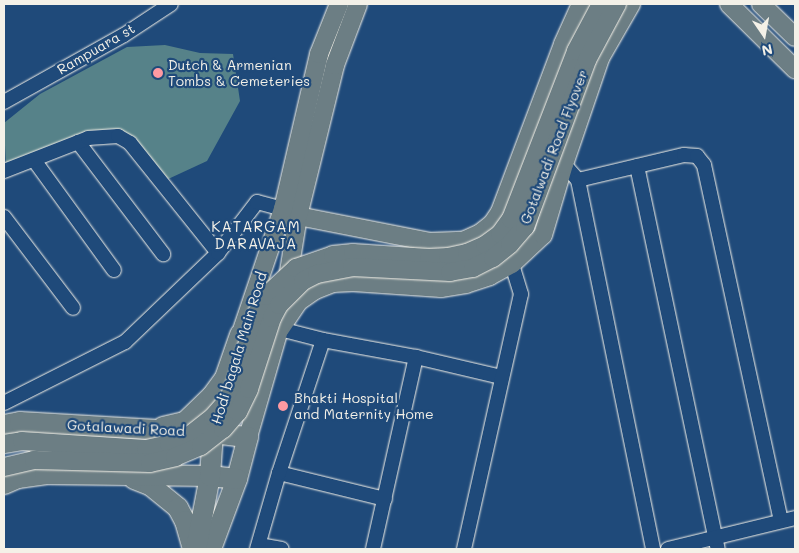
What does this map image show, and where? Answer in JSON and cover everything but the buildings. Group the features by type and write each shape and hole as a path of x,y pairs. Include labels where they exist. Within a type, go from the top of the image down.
{"highway":[{"path":"144,431 185,422 200,410 225,378 240,335"},
{"name":"Gotalawadi Road","path":"4,425 20,422 144,431 213,433 248,437"},
{"path":"194,549 210,476 213,433"},
{"path":"211,549 237,479 248,437"},
{"path":"4,484 18,478 45,474 132,478 150,485 178,508 185,521 194,549"},
{"path":"103,477 210,476 237,479"}],"main road":[{"name":"Hodi bagala Main Road","path":"248,437 280,329 291,212 319,54 339,4"},
{"name":"Hodi bagala Main Road","path":"213,433 240,335 291,212 334,66 358,4"},
{"path":"291,212 430,242 463,241 478,234 500,212 562,44 581,4"},
{"name":"Gotalwadi Road Flyover","path":"4,444 22,441 146,449 169,444 190,435 213,417 228,400 236,382 257,313 266,296 296,268 333,255 354,253 429,258 448,257 467,253 500,234 515,211 576,51 601,4"},
{"name":"Gotalwadi Road Flyover","path":"4,467 34,460 150,463 175,458 201,446 223,429 238,412 249,389 272,318 279,305 303,281 317,274 352,267 450,272 473,268 493,258 510,244 525,227 587,60 617,4"},
{"path":"280,329 298,302 315,290 333,283 353,282 442,288 466,284 490,276 512,264 542,235 600,58 631,4"},
{"path":"729,4 795,69"},
{"path":"761,4 795,37"}],"street":[{"name":"Rampuara st","path":"4,102 124,35 171,4"},
{"path":"4,172 88,138 118,136 130,143 218,253"},
{"path":"78,142 163,254"},
{"path":"578,180 684,155 697,156 704,165 781,521"},
{"path":"34,160 114,270"},
{"path":"564,164 578,180 653,549"},
{"path":"637,166 717,543"},
{"path":"4,403 125,342 218,253 257,202 291,212"},
{"path":"4,217 73,308"},
{"path":"464,549 521,294 512,264 486,228"},
{"path":"280,329 323,340 416,357 501,377"},
{"path":"282,549 258,547 279,473 323,340"},
{"path":"373,549 416,357"},
{"path":"279,473 385,499"},
{"path":"668,549 717,543 795,518"}],"green space":[{"path":"165,45 200,53 233,54 240,101 207,161 166,180 119,133 6,168 4,123 40,94 127,47"}],"place":[{"name":"Dutch & Armenian Tombs & Cemeteries","path":"158,73"},
{"name":"Bhakti Hospital and Maternity Home","path":"283,406"}],"district":[{"name":"KATARGAM DARAVAJA","path":"256,234"}]}
